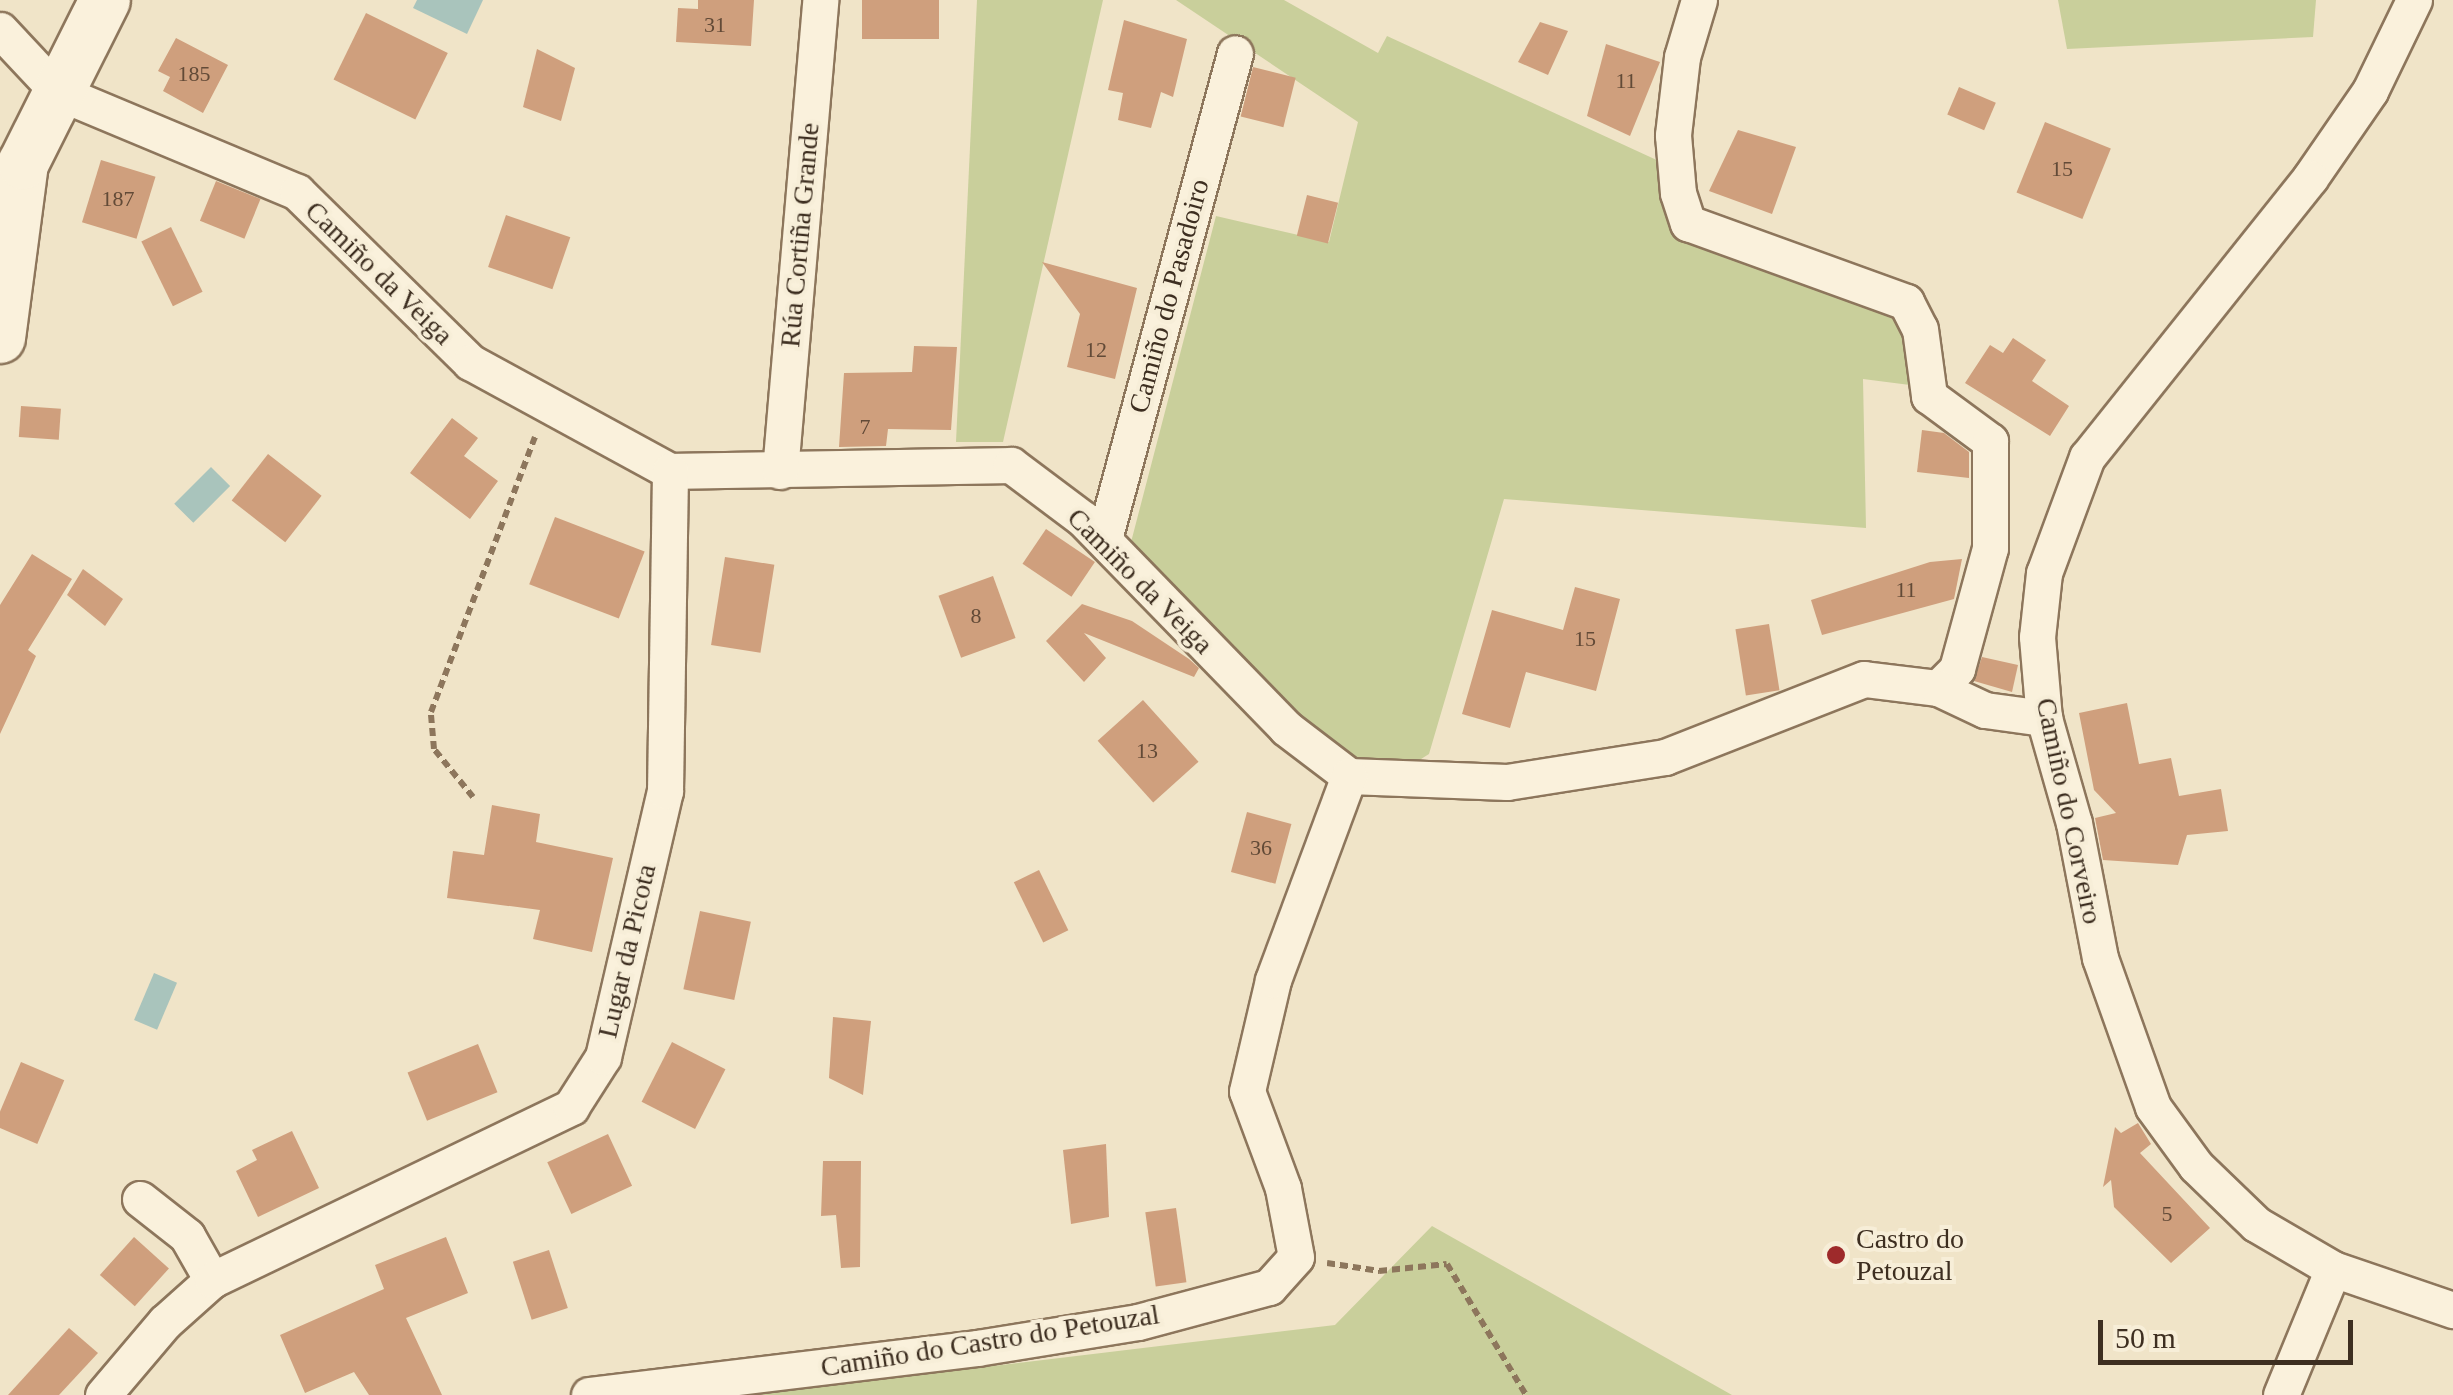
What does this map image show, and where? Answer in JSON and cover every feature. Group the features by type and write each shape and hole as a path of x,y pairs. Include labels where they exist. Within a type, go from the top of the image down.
{"street":[{"path":"0,338 6,241 23,164 105,0"},
{"name":"Rúa Cortiña Grande","path":"780,471 820,0"},
{"path":"1699,0 1682,57 1673,135 1678,193 1688,223 1906,302 1920,329 1929,396 1990,441 1990,548 1957,669 1938,688"},
{"name":"Camiño do Corveiro","path":"2414,0 2370,91 2310,178 2087,456 2044,572 2038,637 2044,718 2074,823 2100,958 2153,1107 2196,1166 2256,1224 2333,1270 2452,1309"},
{"path":"0,30 58,92"},
{"name":"Camiño do Pasadoiro","path":"1104,539 1235,52"},
{"name":"Camiño da Veiga","path":"58,92 297,192 470,362 670,471 1011,466 1104,539 1286,728 1348,776"},
{"name":"Lugar da Picota","path":"103,1395 165,1322 212,1280 571,1107 603,1057 666,791 670,471"},
{"path":"1296,1257 1283,1188 1247,1090 1273,980 1348,776 1507,782 1665,757 1864,679 1938,688 1984,710 2044,718"},
{"path":"140,1200 187,1236 212,1280"},
{"name":"Camiño do Castro do Petouzal","path":"589,1395 995,1346 1138,1322 1269,1287 1296,1257"},
{"path":"2281,1395 2333,1270"}],"path":[{"path":"473,797 434,749 432,712 547,405"},
{"path":"1296,1257 1379,1271 1447,1264 1526,1395"}],"green space":[{"path":"977,0 1103,0 1003,442 956,442"},
{"path":"1176,0 1284,0 1378,53 1387,36 1661,162 1663,202 1899,315 1907,329 1910,385 1863,379 1866,528 1504,499 1429,754 1410,766 1356,762 1253,681 1130,546 1216,216 1329,242 1358,122"},
{"path":"2058,0 2316,0 2313,37 2067,49"},
{"path":"1432,1226 1732,1395 751,1395 1335,1325"}],"water":[{"path":"417,0 483,0 467,34 413,8"},
{"path":"211,467 230,486 193,523 174,504"},
{"path":"154,973 177,983 157,1030 134,1020"}],"building":[{"path":"698,0 754,0 751,46 676,42 678,8 698,9"},
{"path":"862,0 939,0 939,39 862,39"},
{"path":"366,13 448,53 415,119 334,80"},
{"path":"1124,20 1187,39 1173,97 1161,92 1151,128 1118,120 1123,93 1108,90"},
{"path":"1540,22 1568,31 1548,75 1518,62"},
{"path":"176,38 228,65 203,113 163,91 170,77 158,71"},
{"path":"1606,44 1660,62 1630,136 1587,116"},
{"path":"537,49 575,68 561,121 523,107"},
{"path":"1253,67 1296,78 1283,127 1241,116"},
{"path":"1959,87 1996,103 1984,130 1947,115"},
{"path":"2045,122 2111,149 2082,219 2017,192"},
{"path":"1738,130 1796,147 1772,214 1709,191"},
{"path":"101,160 156,177 137,239 82,222"},
{"path":"216,181 261,199 244,239 200,221"},
{"path":"1307,195 1338,203 1328,243 1297,236"},
{"path":"506,215 570,237 552,289 488,267"},
{"path":"171,227 203,292 173,306 141,241"},
{"path":"1042,262 1137,288 1115,379 1067,367 1080,314"},
{"path":"2013,338 2046,360 2032,381 2069,406 2050,436 1965,383 1990,345 2003,353"},
{"path":"914,346 957,347 951,430 888,429 886,446 839,447 844,373 912,372"},
{"path":"21,406 61,409 59,440 19,437"},
{"path":"452,418 478,438 464,456 498,481 470,519 410,473"},
{"path":"1922,430 1944,433 1969,452 1969,478 1917,472"},
{"path":"268,454 322,496 285,542 232,500"},
{"path":"555,517 645,551 619,619 529,584"},
{"path":"1046,529 1095,562 1071,597 1023,564"},
{"path":"32,554 72,579 28,650 36,656 0,734 0,605"},
{"path":"725,557 774,565 760,653 711,645"},
{"path":"1962,559 1954,599 1822,635 1811,600 1930,562"},
{"path":"83,569 123,599 105,626 67,595"},
{"path":"993,576 1016,638 961,658 938,596"},
{"path":"1575,587 1620,599 1596,691 1526,672 1510,728 1462,714 1492,610 1563,630"},
{"path":"1082,604 1132,621 1199,668 1194,677 1084,633 1106,658 1084,682 1046,641"},
{"path":"1769,624 1779,690 1746,695 1735,629"},
{"path":"1982,657 2018,665 2012,692 1974,681"},
{"path":"1143,700 1199,762 1153,802 1098,741"},
{"path":"2127,703 2139,764 2171,758 2179,796 2221,789 2228,831 2187,835 2178,865 2103,860 2095,818 2116,813 2094,790 2079,713"},
{"path":"492,805 540,814 536,842 613,858 592,952 533,939 540,910 447,898 453,851 484,855"},
{"path":"1247,812 1291,824 1275,884 1231,872"},
{"path":"1039,870 1068,930 1043,942 1014,882"},
{"path":"700,911 751,922 734,1000 683,989"},
{"path":"833,1017 871,1021 863,1095 829,1078"},
{"path":"672,1042 725,1069 695,1129 642,1102"},
{"path":"478,1044 497,1092 427,1121 408,1072"},
{"path":"21,1062 64,1080 37,1144 0,1128 0,1111"},
{"path":"2138,1123 2151,1144 2140,1153 2210,1228 2171,1263 2114,1207 2111,1180 2103,1187 2115,1127 2121,1133"},
{"path":"292,1131 319,1188 258,1217 236,1171 257,1160 252,1150"},
{"path":"608,1134 632,1186 571,1214 547,1162"},
{"path":"1106,1144 1109,1217 1071,1224 1063,1150"},
{"path":"823,1161 861,1161 860,1267 841,1268 836,1215 821,1216"},
{"path":"1176,1208 1186,1282 1156,1287 1145,1212"},
{"path":"134,1237 169,1268 135,1306 100,1275"},
{"path":"446,1237 468,1293 406,1318 442,1395 369,1395 354,1372 305,1393 280,1335 384,1289 375,1265"},
{"path":"549,1250 568,1308 532,1320 513,1262"},
{"path":"69,1328 98,1353 59,1395 8,1395"}],"place":[{"name":"Castro do Petouzal","path":"1836,1255"}]}
